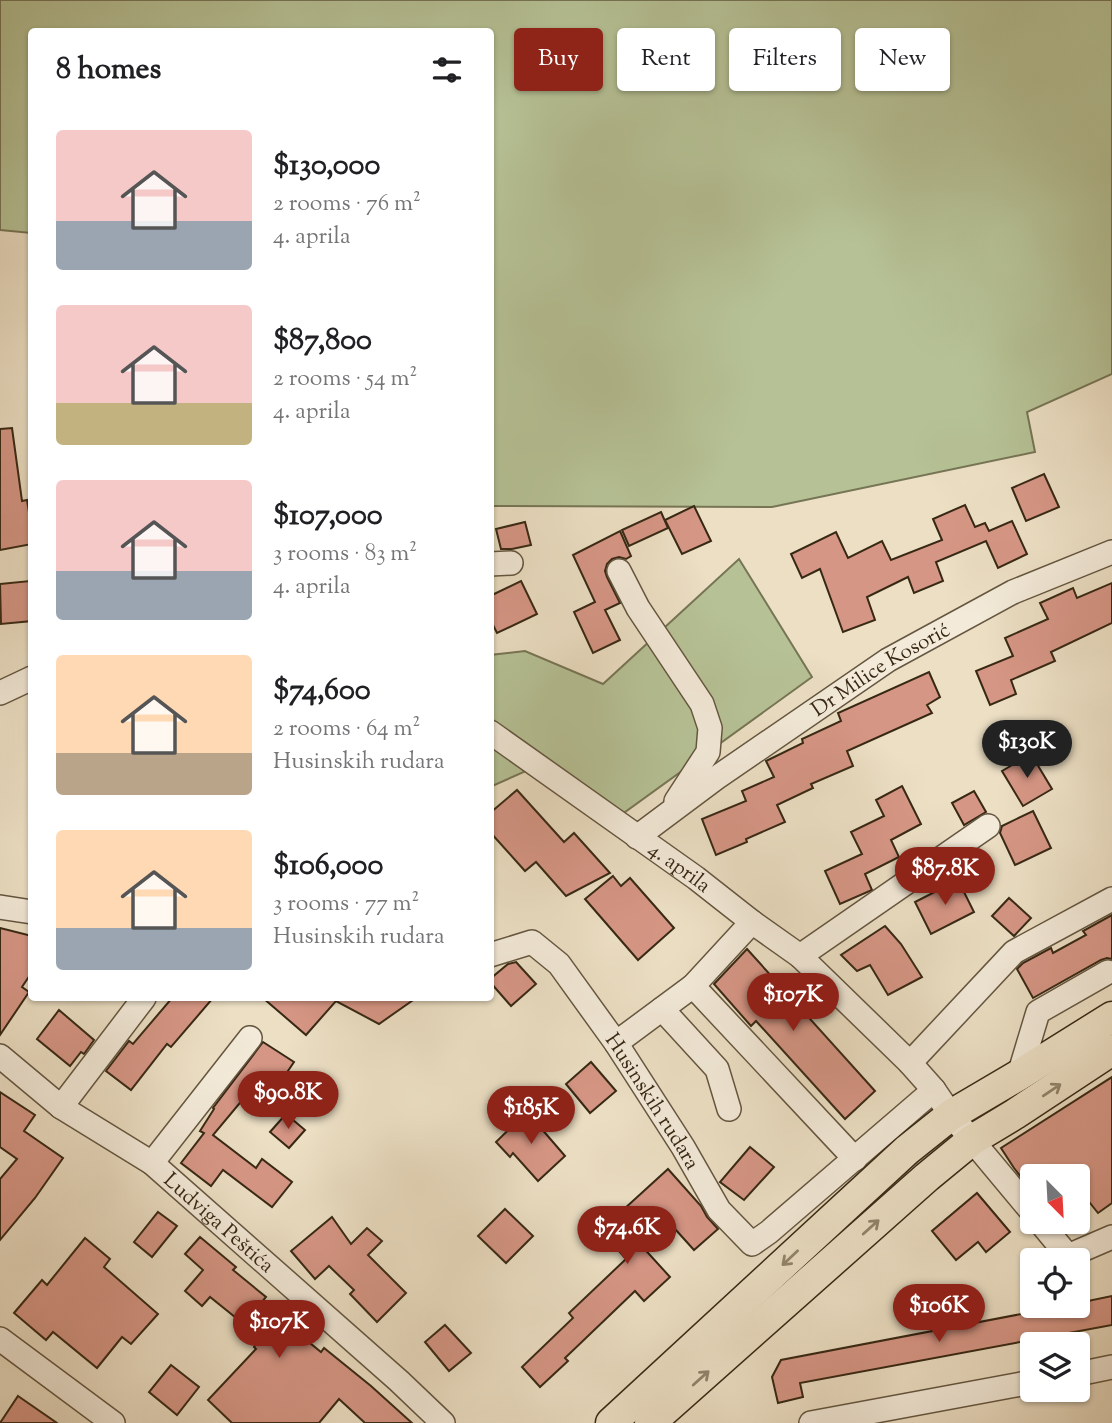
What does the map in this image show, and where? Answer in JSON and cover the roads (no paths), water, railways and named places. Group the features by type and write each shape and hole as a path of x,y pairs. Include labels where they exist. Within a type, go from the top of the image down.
{"main road":[{"path":"611,1423 907,1150 951,1115 1112,1017"},
{"path":"650,1423 972,1140 1112,1050"}],"street":[{"name":"Dr Milice Kosorić","path":"637,837 716,778 888,660 1013,592 1112,552"},
{"name":"Dr Milice Kosorić","path":"619,571 638,608 702,704 710,728 708,752 667,816"},
{"path":"0,693 28,680"},
{"name":"4. aprila","path":"494,735 696,878 800,956 910,1063 1020,1198"},
{"path":"800,956 988,826"},
{"path":"910,1063 1014,952 1112,899"},
{"path":"0,907 28,911"},
{"path":"616,1043 693,986 752,922"},
{"name":"Husinskih rudara","path":"494,954 532,942 559,964 616,1043 683,1147 719,1210 752,1244 934,1090"},
{"path":"1019,1075 1038,1013 1108,972"},
{"path":"693,986 855,1159"},
{"path":"61,1107 142,1001"},
{"path":"662,1009 717,1069 729,1109"},
{"name":"Ludviga Peštića","path":"152,1163 250,1038"},
{"name":"Ludviga Peštića","path":"0,1056 61,1107 152,1163 400,1381 443,1423"},
{"path":"1050,1234 1068,1256 1112,1237"},
{"path":"0,1339 113,1423"},
{"path":"1090,1372 1112,1367"},
{"path":"811,1423 1020,1384"}]}
